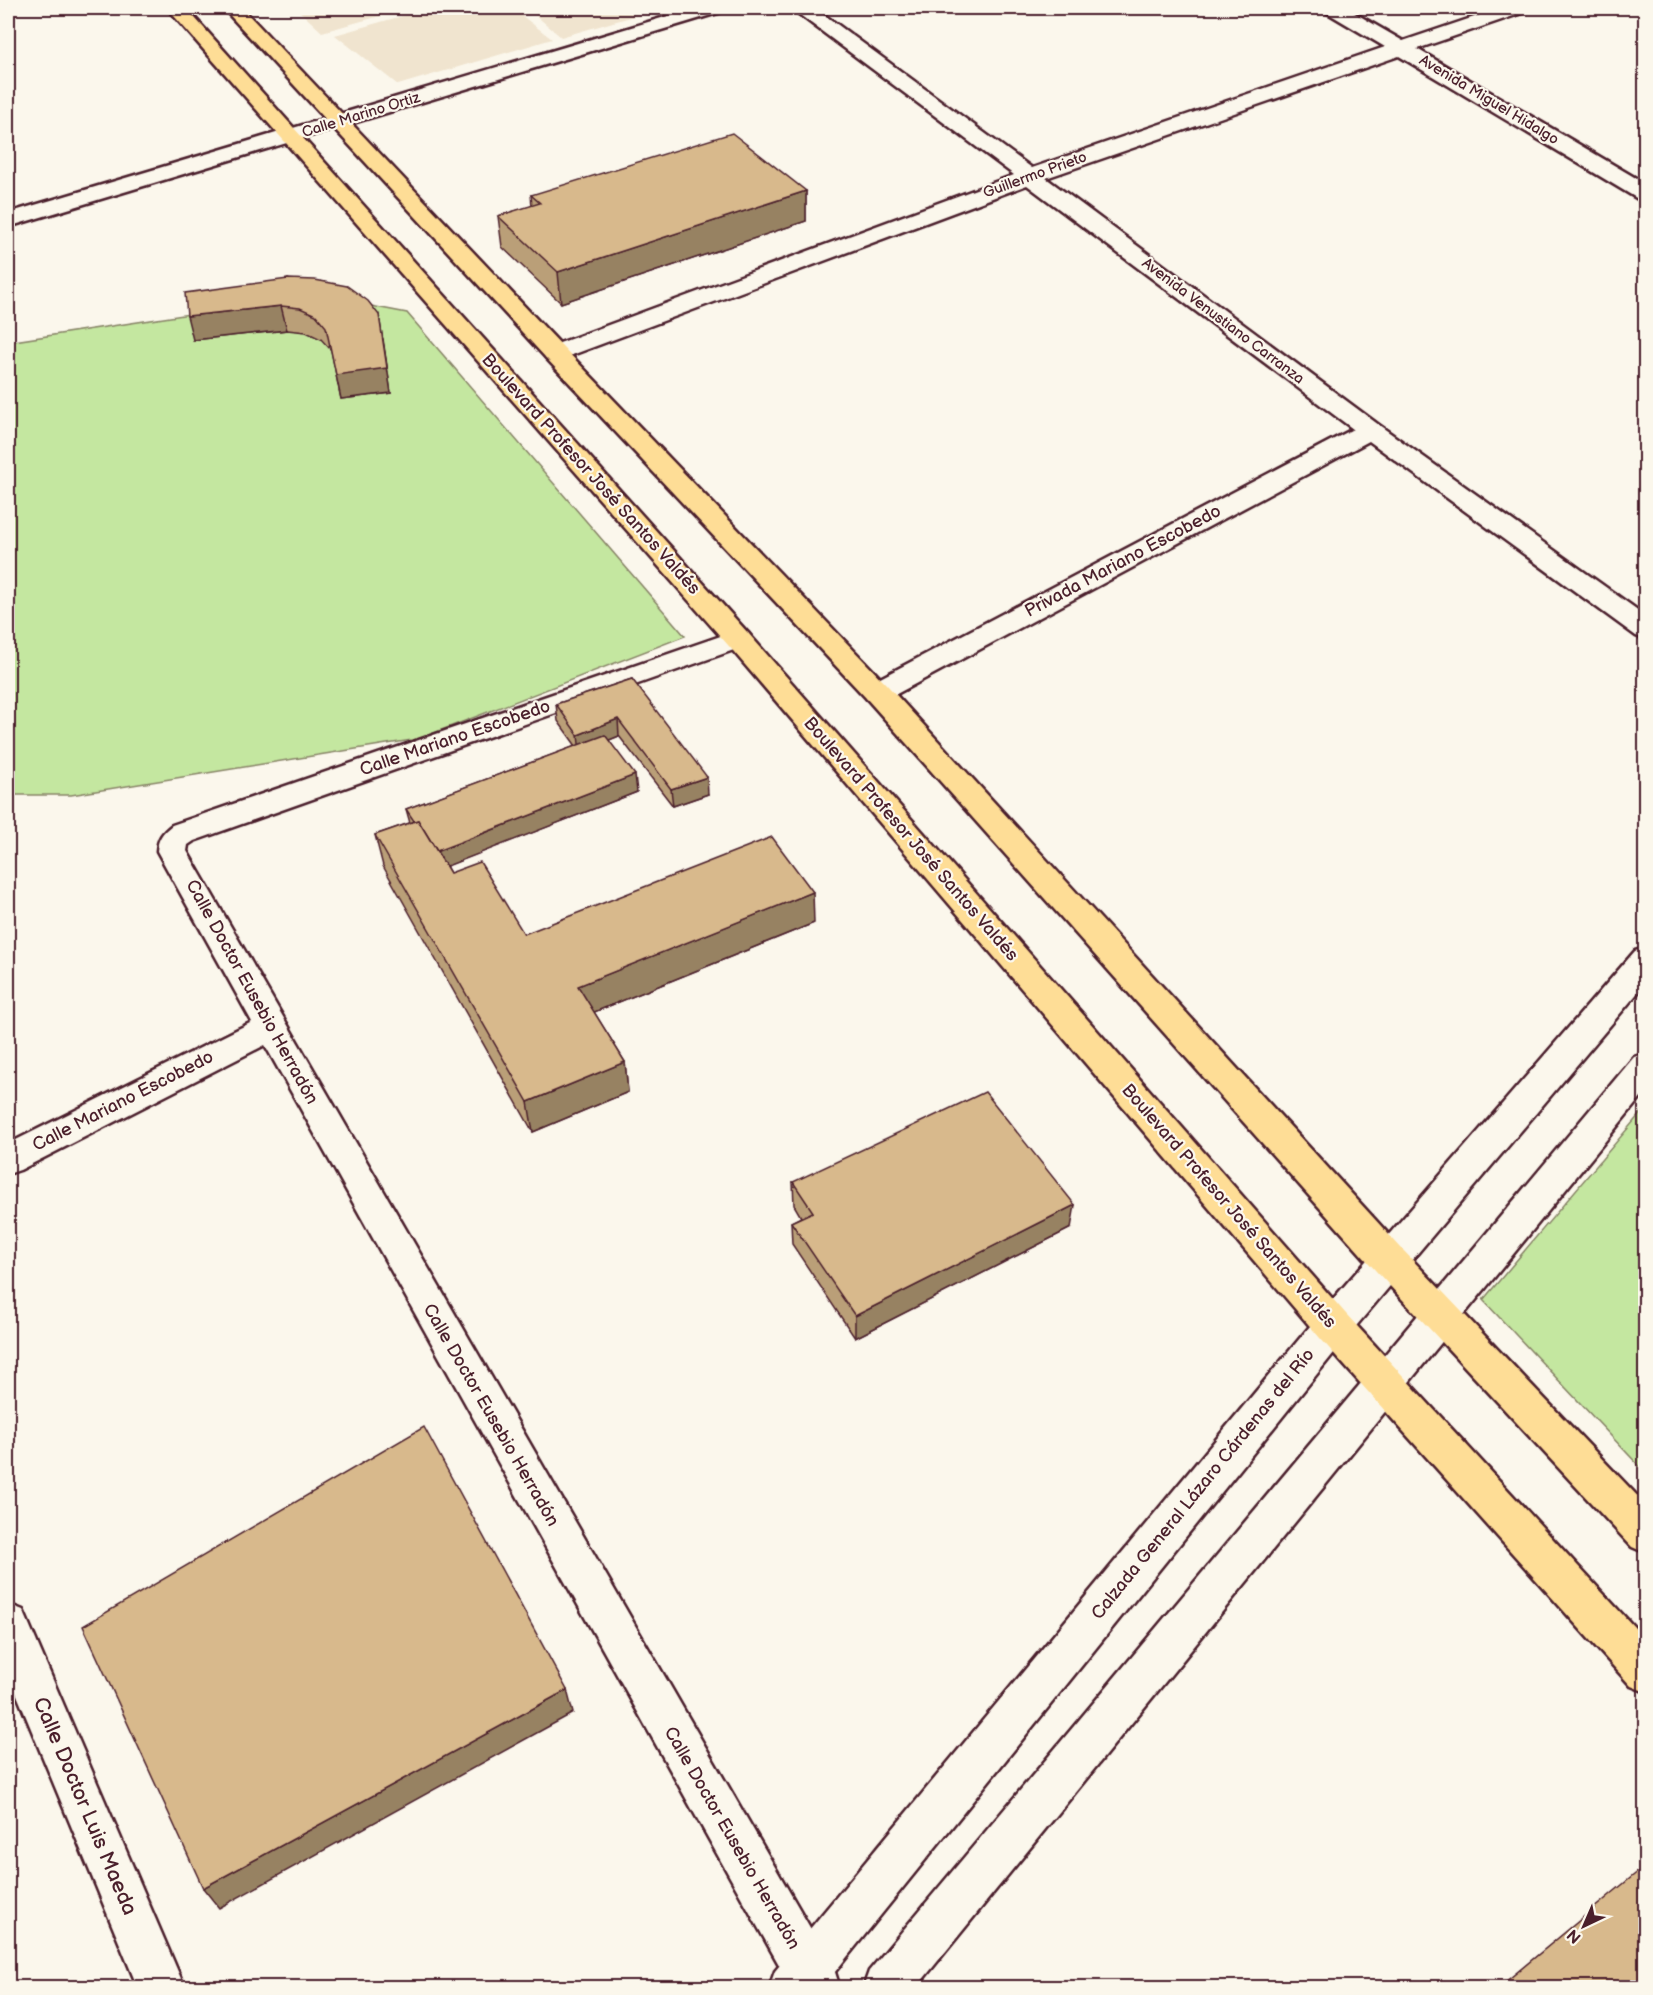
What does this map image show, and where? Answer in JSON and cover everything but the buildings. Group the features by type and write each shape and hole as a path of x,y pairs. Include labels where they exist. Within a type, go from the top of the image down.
{"main road":[{"name":"Boulevard Profesor José Santos Valdés","path":"176,8 738,639 1333,1326 1646,1671"},
{"path":"232,8 555,354 877,692 1439,1315 1646,1534"}],"street":[{"name":"Calle Marino Ortiz","path":"8,220 714,8"},
{"name":"Avenida Venustiano Carranza","path":"803,8 1370,430 1646,630"},
{"name":"Avenida Miguel Hidalgo","path":"1333,8 1646,194"},
{"name":"Guillermo Prieto","path":"555,354 1028,177 1518,8"},
{"name":"Privada Mariano Escobedo","path":"877,692 1370,430"},
{"name":"Calle Mariano Escobedo","path":"173,841 183,833 738,639"},
{"name":"Calle Doctor Eusebio Herradón","path":"173,841 172,850 806,1982"},
{"name":"Calzada General Lázaro Cárdenas del Río","path":"806,1982 1333,1326 1646,960"},
{"name":"Calle Mariano Escobedo","path":"8,1160 271,1027"},
{"path":"886,1988 1646,1065"},
{"name":"Calle Doctor Luis Maeda","path":"8,1624 162,1988"}],"shaded area":[{"path":"296,8 409,8 322,32"},
{"path":"430,8 512,8 552,39 398,85 335,35"},
{"path":"527,8 662,8 561,37"}],"green space":[{"path":"314,295 407,313 685,636 418,739 71,795 8,795 8,342"},
{"path":"1645,1108 1645,1472 1483,1300"}]}
